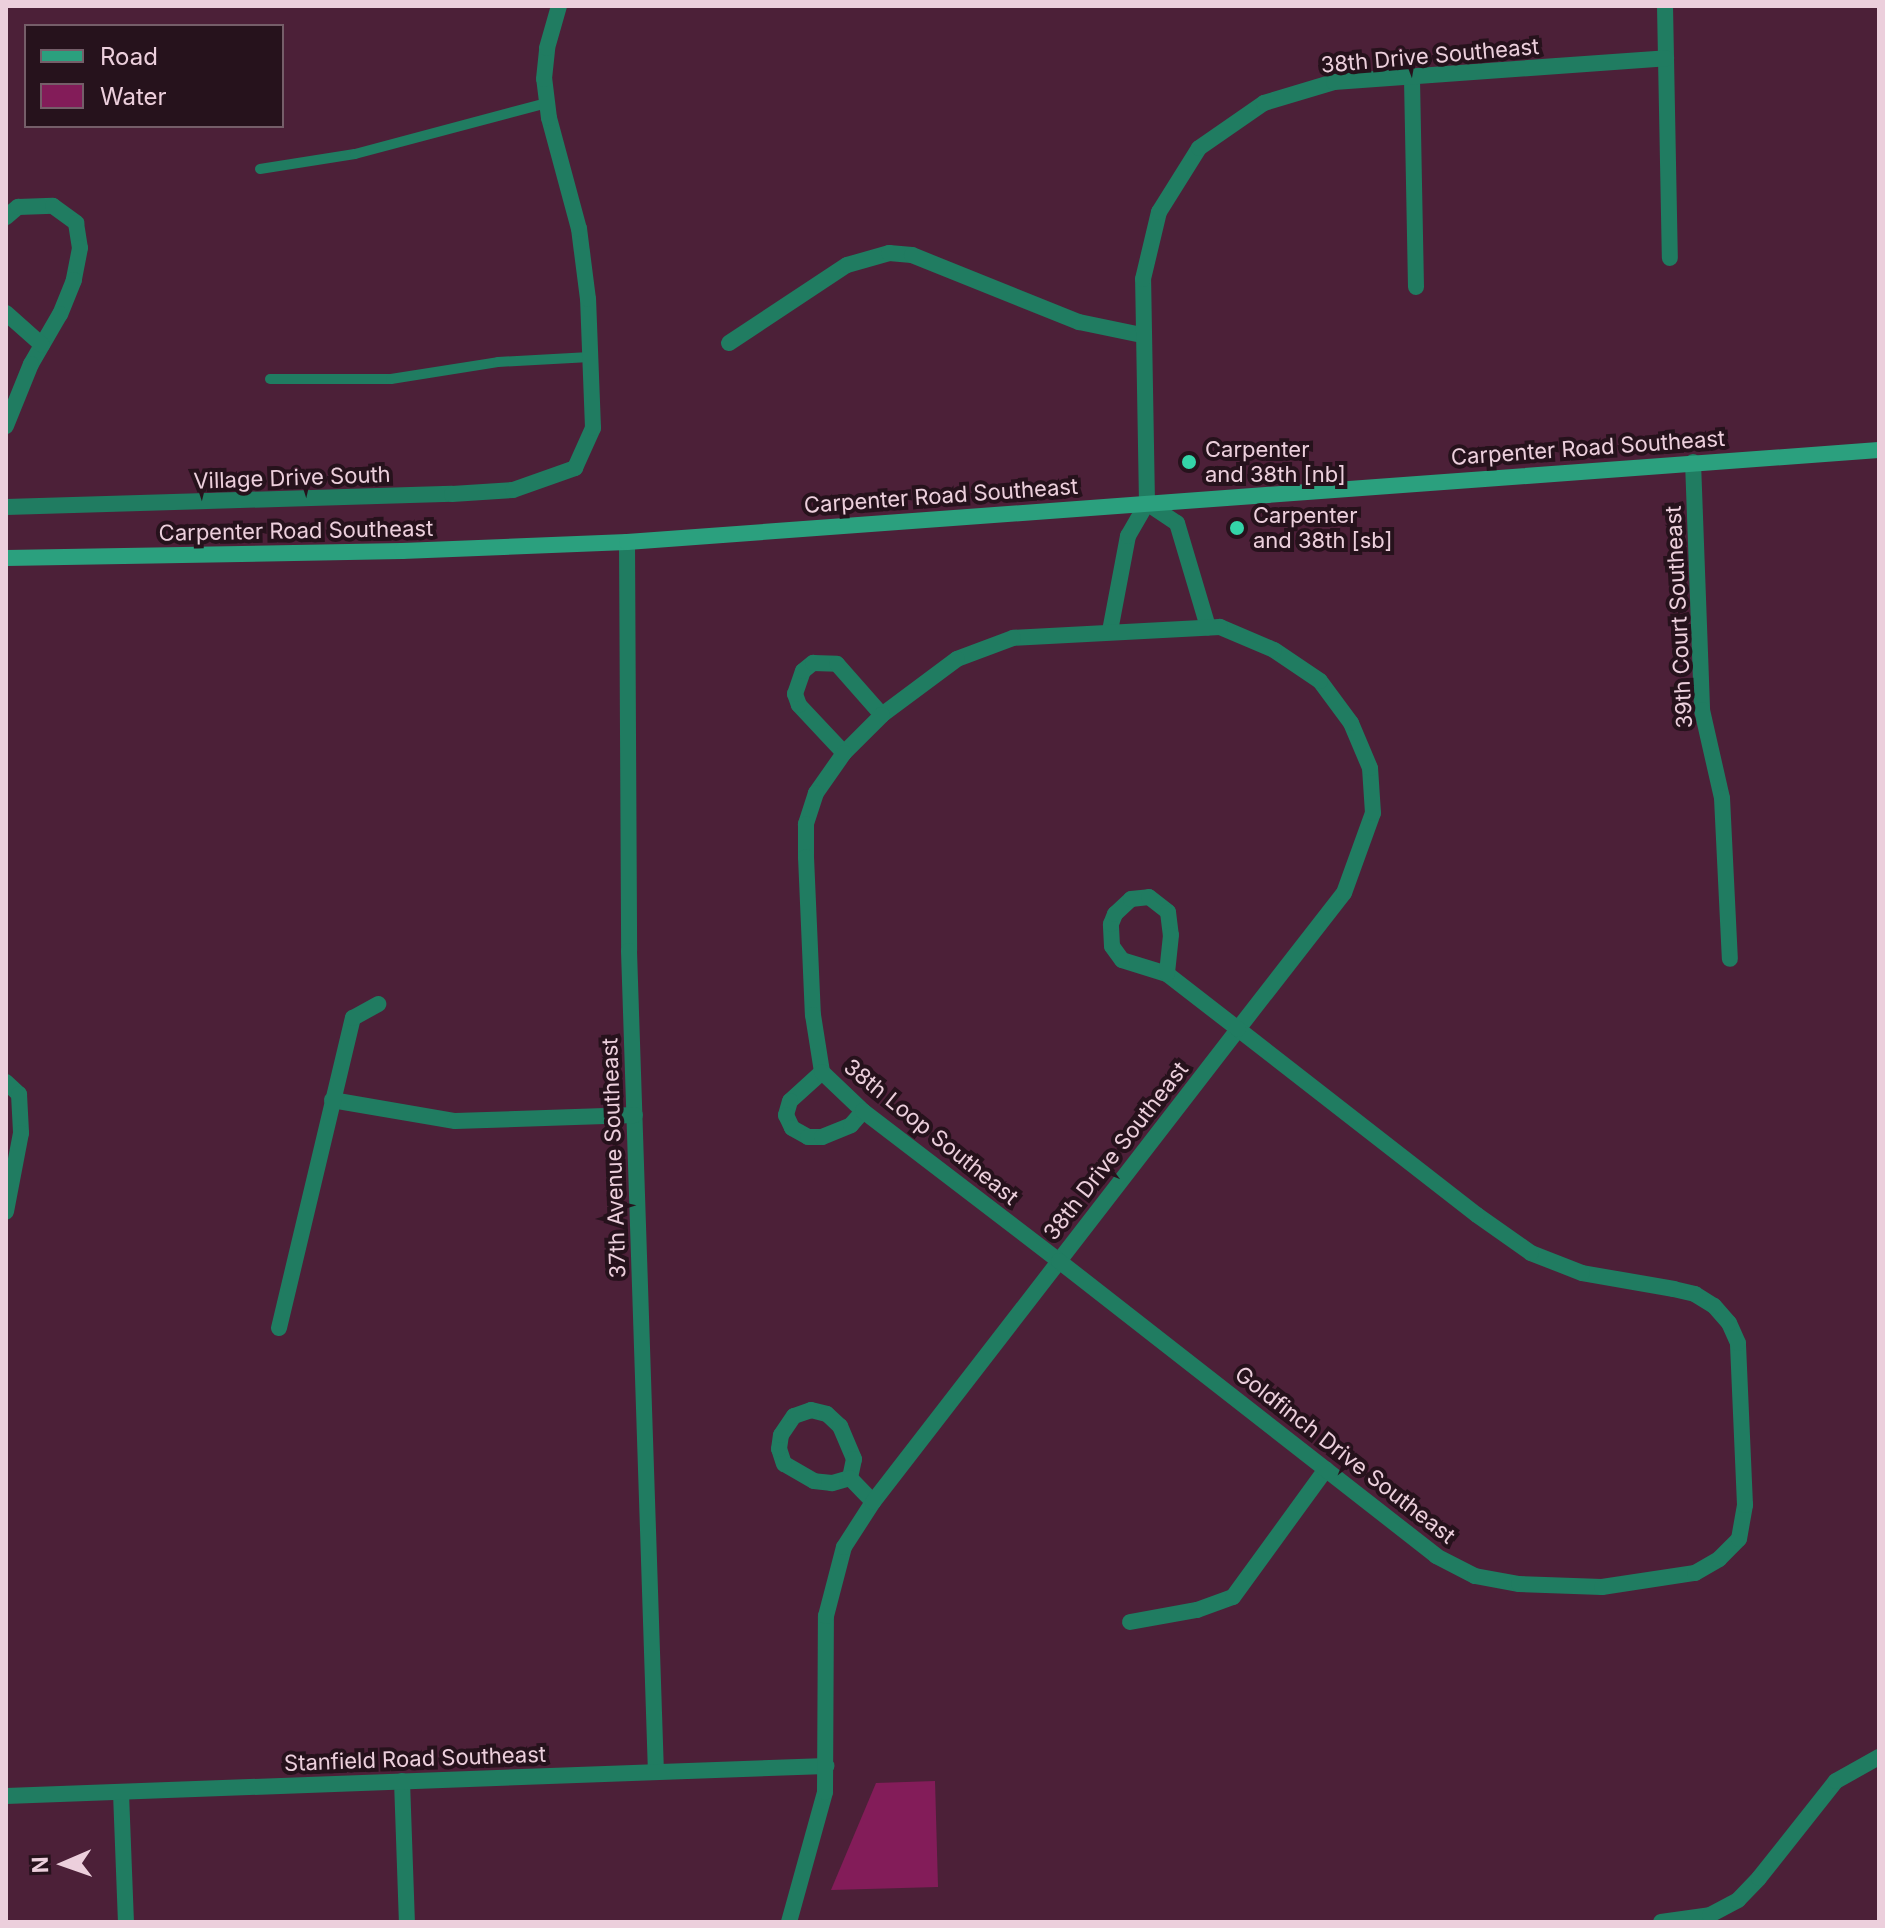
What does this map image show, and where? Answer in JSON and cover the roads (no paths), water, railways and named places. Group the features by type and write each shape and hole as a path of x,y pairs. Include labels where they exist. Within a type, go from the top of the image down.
{"street":[{"path":"559,6 547,48 547,103 579,229 590,357"},
{"path":"1665,6 1670,258"},
{"name":"38th Drive Southeast","path":"1147,503 1143,279 1159,212 1199,148 1264,103 1334,82 1412,79 1666,58"},
{"path":"1412,79 1416,287"},
{"path":"6,217 18,207 53,206 76,223 80,248 74,280 6,426"},
{"path":"729,343 847,265 889,253 912,255 1079,322 1142,335"},
{"path":"6,313 42,345"},
{"name":"Village Drive South","path":"6,507 513,490 575,468 593,428 590,357"},
{"name":"Carpenter Road Southeast","path":"6,558 402,551 627,542 1879,450"},
{"name":"39th Court Southeast","path":"1693,462 1702,710 1722,798 1730,959"},
{"path":"1110,631 1128,536 1147,503 1177,523 1208,627"},
{"name":"37th Avenue Southeast","path":"627,542 629,951 656,1772"},
{"name":"38th Drive Southeast","path":"789,1922 796,1887 821,1814 826,1766 826,1616 844,1547 873,1502 1344,893 1373,813 1370,768 1351,723 1320,681 1274,650 1220,627 1110,631"},
{"name":"38th Loop Southeast","path":"1059,1261 863,1111 822,1072 813,1015 806,824 816,793 844,753 882,715 957,659 1013,638 1110,631"},
{"path":"844,753 799,705 795,694 803,671 813,663 837,664 882,715"},
{"path":"1149,897 1168,912 1171,935 1167,974 1129,965 1116,954 1111,924 1115,914 1131,899 1149,897"},
{"name":"Goldfinch Drive Southeast","path":"1059,1261 1436,1556 1475,1576 1519,1584 1602,1587 1695,1573 1719,1559 1739,1539 1745,1505 1738,1343 1722,1314 1695,1294 1582,1273 1531,1253 1167,974"},
{"path":"279,1328 353,1018 378,1004"},
{"path":"822,1072 790,1101 786,1115 792,1128 808,1137 835,1134 851,1125 863,1111"},
{"path":"6,1082 19,1094 21,1133 6,1212"},
{"path":"332,1100 455,1121 635,1115"},
{"path":"819,1411 840,1426 854,1459 850,1478 832,1483 814,1481 784,1464 779,1449 781,1435 794,1416 819,1411"},
{"path":"1130,1622 1197,1610 1233,1597 1326,1469"},
{"path":"850,1478 873,1502"},
{"path":"1661,1922 1710,1915 1738,1900 1836,1781 1879,1757"},
{"name":"Stanfield Road Southeast","path":"6,1796 826,1766"},
{"path":"402,1781 407,1922"},
{"path":"121,1793 126,1922"}],"lane":[{"path":"260,169 355,154 547,103"},
{"path":"270,379 391,379 498,362 590,357"}],"water":[{"path":"935,1781 938,1887 831,1890 876,1783"}],"place":[{"name":"Carpenter and 38th [nb]","path":"1189,462"},
{"name":"Carpenter and 38th [sb]","path":"1237,528"}]}
